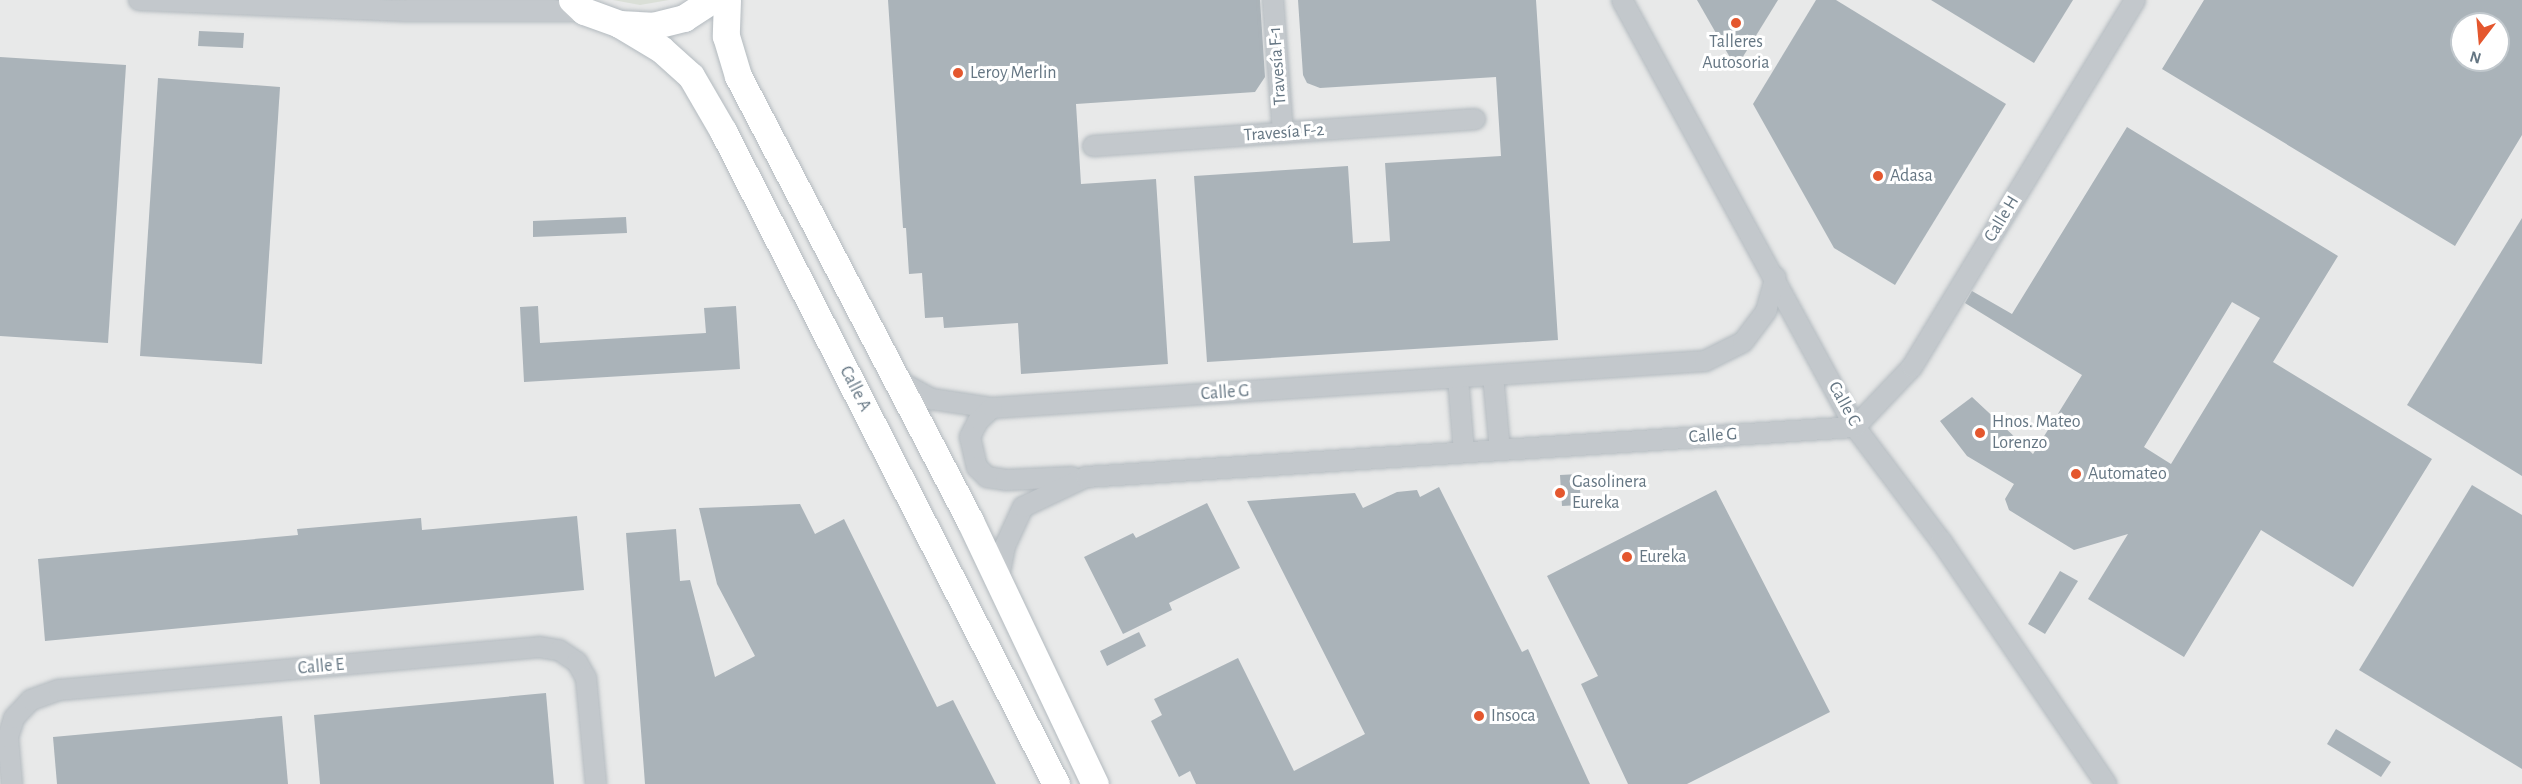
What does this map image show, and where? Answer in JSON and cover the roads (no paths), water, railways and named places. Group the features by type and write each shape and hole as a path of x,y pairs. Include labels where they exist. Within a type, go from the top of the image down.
{"street":[{"path":"139,0 404,11 578,6 619,24 652,26 684,18 712,0"},
{"path":"404,11 427,0"},
{"path":"727,0 726,36 738,76 899,381 1095,784"},
{"name":"Travesía F-1","path":"1273,0 1282,133"},
{"name":"Calle C","path":"1622,0 1776,277 1855,427 1941,542 2106,784"},
{"name":"Calle H","path":"1855,427 1911,367 2135,0"},
{"name":"Calle A","path":"619,24 661,49 691,76 718,122 1056,784"},
{"name":"Travesía F-2","path":"1093,147 1474,119"},
{"name":"Calle G","path":"899,381 932,399 992,408 1705,361 1743,342 1766,311 1776,277"},
{"path":"1494,375 1500,450"},
{"path":"1458,378 1464,452"},
{"name":"Calle G","path":"992,408 978,422 970,437 977,467 987,477 1006,480 1086,477 1855,427"},
{"name":"Calle G","path":"998,584 1005,546 1023,507 1086,477"},
{"name":"Calle E","path":"12,784 8,737 14,718 31,700 59,690 538,647 559,650 577,662 586,678 596,784"}],"place":[{"name":"Talleres Autosoria","path":"1736,23"},
{"name":"Leroy Merlin","path":"958,73"},
{"name":"Adasa","path":"1878,176"},
{"name":"Hnos. Mateo Lorenzo","path":"1980,433"},
{"name":"Automateo","path":"2076,474"},
{"name":"Gasolinera Eureka","path":"1560,493"},
{"name":"Eureka","path":"1627,557"},
{"name":"Insoca","path":"1479,716"}]}
